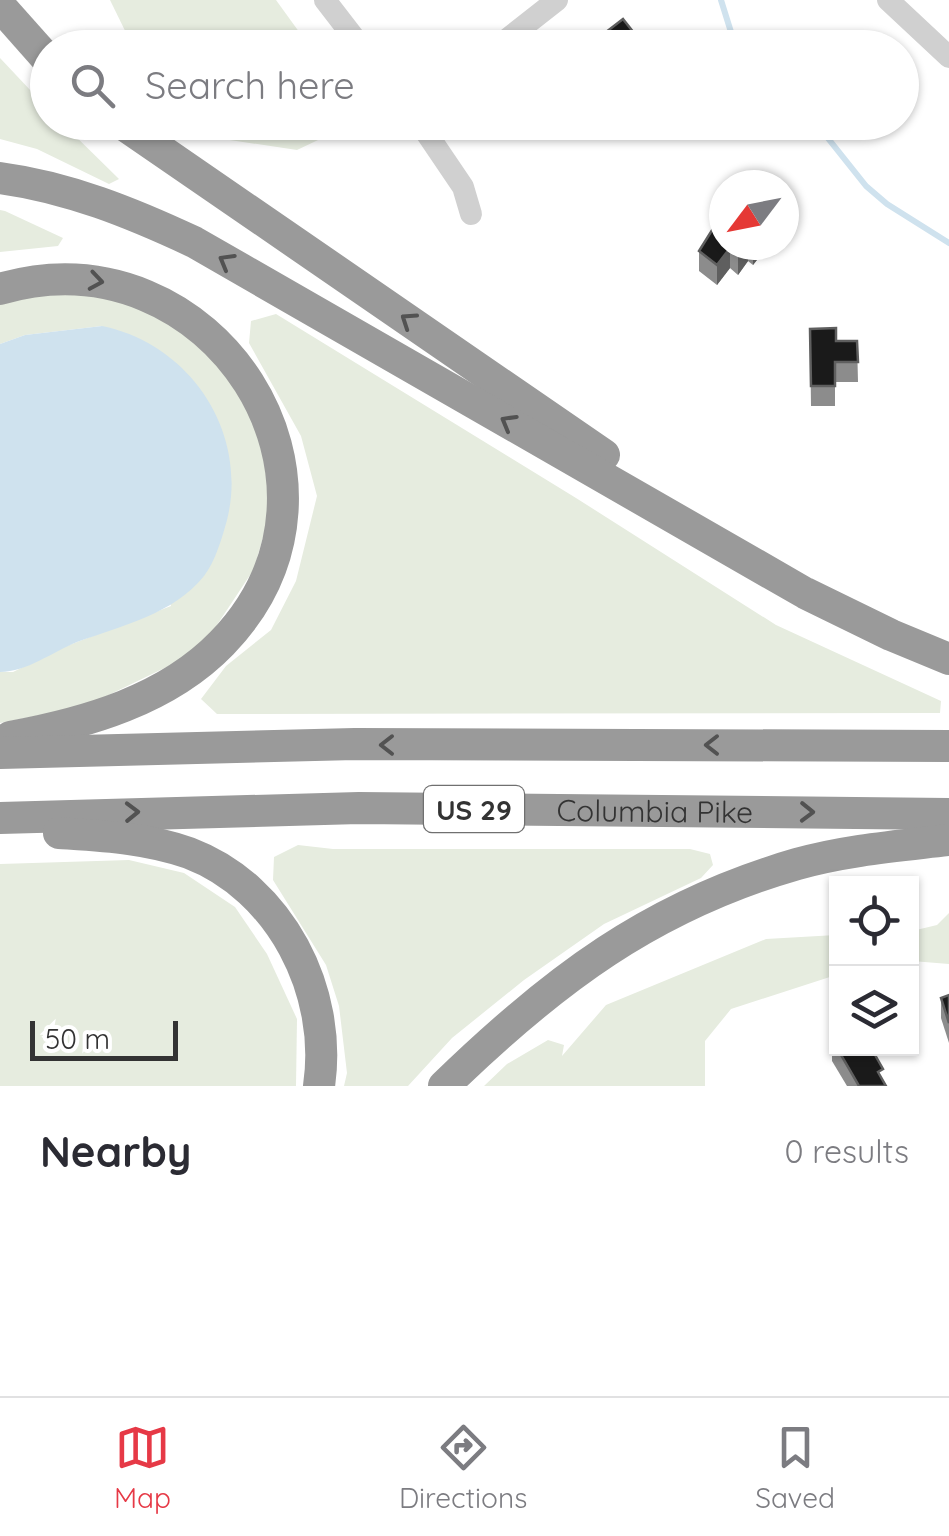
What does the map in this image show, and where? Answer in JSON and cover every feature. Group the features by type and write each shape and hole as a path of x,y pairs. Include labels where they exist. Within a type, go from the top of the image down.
{"highway":[{"path":"0,6 30,40"},
{"path":"146,140 806,593"},
{"path":"0,178 90,200 138,216 194,242 806,593 891,636 949,659"},
{"path":"0,290 35,281 72,278 106,282 171,307 198,326 234,361 264,407 275,440 282,494 276,547 262,584 246,616 221,644 162,688 126,706 43,731 0,738"},
{"name":"US 29","path":"0,754 354,744 949,746"},
{"name":"Columbia Pike","path":"0,818 358,808 949,814"},
{"path":"0,829 154,842 192,854 254,896 280,924 303,963 316,1002 321,1036 319,1086"},
{"path":"444,1086 556,985 648,924 692,903 800,863 949,840"}],"street":[{"path":"326,0 348,30"},
{"path":"519,30 557,0"},
{"path":"888,0 949,57"},
{"path":"431,140 463,187 471,214"}],"shaded area":[{"path":"110,0 276,0 298,30 125,30"},
{"path":"0,58 30,90 30,140 79,140 119,179 109,184 37,149 0,139"},
{"path":"230,140 318,140 297,150"},
{"path":"0,210 63,238 58,246 0,252"},
{"path":"67,289 133,303 179,330 232,378 256,423 271,480 267,523 254,569 211,634 181,660 86,706 0,723 0,672 13,672 64,647 171,606 102,326 25,335 0,344 0,304"},
{"path":"276,314 776,625 941,701 940,713 217,714 201,699 226,666 271,630 296,581 317,496 301,436 249,343 251,321"},
{"path":"298,845 333,849 690,849 710,854 713,865 701,878 604,924 524,980 452,1038 408,1086 344,1086 347,1073 339,1006 326,965 273,880 274,857"},
{"path":"129,860 184,873 235,907 267,954 297,1019 296,1086 0,1086 0,864"},
{"path":"949,913 949,964 919,962 919,929 937,925"},
{"path":"829,935 829,977 731,1009 705,1041 705,1086 484,1086 507,1064 548,1040 564,1045 562,1056 606,1005 766,939"}],"water":[{"path":"102,326 134,336 162,352 186,372 206,397 229,455 232,487 225,527 208,570 178,600 30,665 0,672 0,344 25,335"}],"building":[{"path":"623,19 631,30 609,30"},
{"path":"709,235 709,259 699,251"},
{"path":"836,328 836,341 857,341 858,362 835,362 835,386 811,386 810,329"},
{"path":"949,995 949,1023 941,998"},
{"path":"842,1056 876,1056 886,1086 859,1086"}],"waterway":[{"path":"721,0 730,30"},
{"path":"829,140 866,186 949,243"}]}
